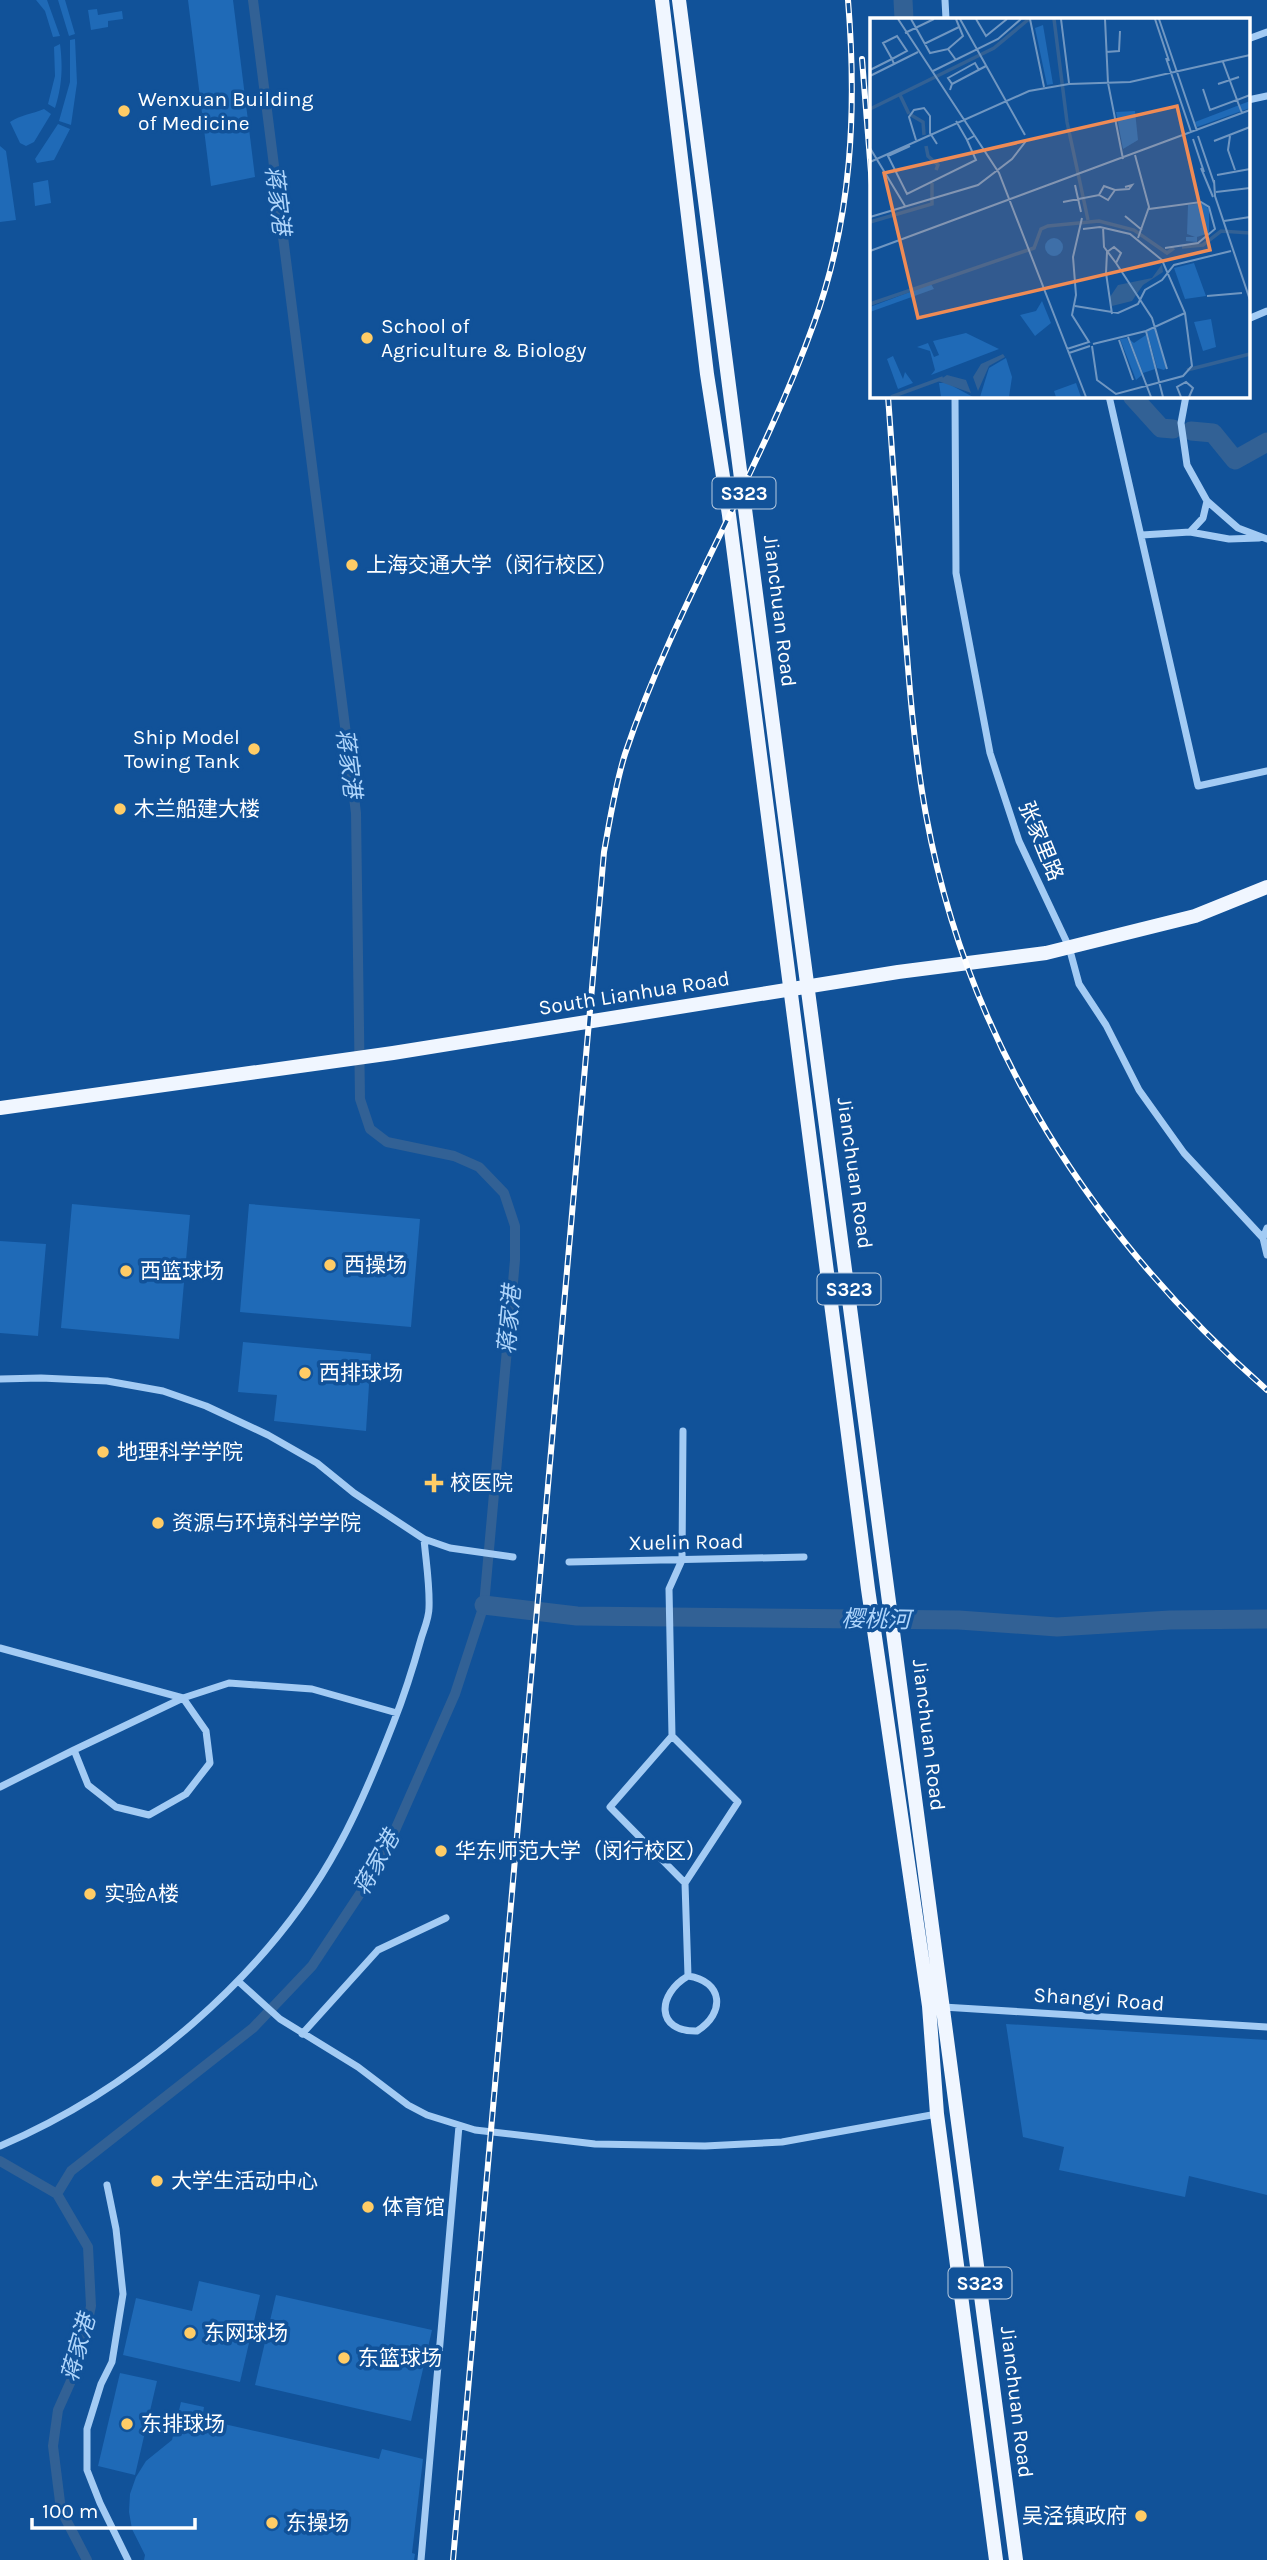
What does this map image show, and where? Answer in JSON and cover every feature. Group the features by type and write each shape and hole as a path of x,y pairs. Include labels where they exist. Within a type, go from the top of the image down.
{"main road":[{"name":"Jianchuan Road","path":"662,0 707,374 729,515 868,1589 937,2006 1016,2560"},
{"name":"Jianchuan Road","path":"679,0 896,1644 937,2006 937,2114 996,2560"},
{"name":"South Lianhua Road","path":"0,1108 393,1053 898,972 1046,953 1195,916 1267,887"}],"street":[{"path":"945,0 946,18"},
{"path":"1250,38 1267,32"},
{"path":"1250,318 1267,311"},
{"name":"张家里路","path":"955,397 956,573 990,753 1019,841 1069,947 1079,984 1106,1025 1139,1090 1184,1153 1263,1238"},
{"path":"1108,397 1198,786 1267,771"},
{"path":"1186,397 1181,424 1187,465 1207,501 1238,528 1265,538"},
{"path":"1190,532 1203,518 1207,501"},
{"path":"1142,535 1190,532 1229,539 1265,538"},
{"path":"1267,1228 1263,1238 1267,1255"},
{"path":"0,1380 41,1378 107,1381 163,1391 206,1406 268,1435 317,1463 354,1493 424,1539 460,1549 513,1557"},
{"path":"683,1431 682,1560 668,1589 672,1737 610,1807 685,1883"},
{"path":"0,2146 67,2112 129,2073 205,2013 239,1981 289,1922 339,1846 376,1769 407,1687 429,1610 424,1539"},
{"name":"Xuelin Road","path":"569,1562 804,1557"},
{"path":"0,1648 183,1698 206,1731 210,1762 186,1794 149,1815 116,1807 88,1785 74,1750"},
{"path":"0,1787 183,1698 229,1683 312,1689 397,1713"},
{"path":"672,1737 738,1802 685,1883 688,1976"},
{"path":"302,2034 378,1950 446,1918"},
{"path":"688,1976 698,1977 707,1983 716,1994 718,2005 713,2017 697,2031 679,2029 674,2025 667,2018 664,2004 667,1994 676,1982 688,1976"},
{"path":"239,1981 254,1998 291,2028 375,2079 408,2105 459,2126 594,2144 705,2146 782,2142 937,2114"},
{"name":"Shangyi Road","path":"937,2006 1267,2027"},
{"path":"421,2560 459,2126"},
{"path":"107,2185 116,2229 124,2294 112,2362 101,2385 87,2429 87,2470 128,2560"}],"shaded area":[{"path":"36,0 47,0 60,36 53,37 45,11"},
{"path":"58,0 65,0 75,34 69,36"},
{"path":"188,0 233,0 255,177 211,186"},
{"path":"97,9 98,15 122,11 123,19 108,21 108,27 91,30 88,10"},
{"path":"75,39 77,83 71,125 59,121 70,82 70,40"},
{"path":"60,44 61,76 55,108 48,104 55,76 54,47"},
{"path":"44,109 51,114 34,142 26,146 20,143 10,122"},
{"path":"58,124 70,129 54,160 37,163 35,159"},
{"path":"0,146 6,151 16,220 0,222"},
{"path":"48,180 51,203 35,206 33,183"},
{"name":"西篮球场","path":"72,1204 190,1215 179,1339 61,1328"},
{"name":"西操场","path":"249,1204 420,1219 411,1327 240,1312"},
{"path":"0,1241 46,1244 38,1336 0,1333"},
{"name":"西排球场","path":"243,1342 371,1354 366,1431 274,1421 277,1395 238,1392"},
{"path":"1006,2024 1267,2040 1267,2195 1189,2176 1185,2197 1059,2170 1064,2147 1023,2137"},
{"name":"东网球场","path":"199,2281 260,2295 240,2382 123,2355 136,2298 192,2311"},
{"name":"东篮球场","path":"276,2295 432,2330 411,2421 255,2385"},
{"name":"东排球场","path":"120,2373 157,2381 135,2475 98,2466"},
{"path":"181,2402 204,2407 202,2419 379,2459 382,2449 423,2459 412,2553 415,2554 414,2560 144,2560 145,2555 132,2529 130,2494 146,2461 172,2440"}],"waterway":[{"name":"蒋家港","path":"87,2560 61,2510 53,2446 58,2410 79,2363 91,2306 88,2247 57,2194 71,2171 253,2028 312,1966 381,1862 455,1694 484,1605 515,1260 515,1226 504,1193 479,1167 454,1156 387,1142 370,1129 360,1099 356,813 253,0"},
{"path":"903,0 904,18"},
{"path":"1133,397 1161,428 1173,429"},
{"path":"1191,431 1213,433 1235,460 1267,442"},
{"name":"樱桃河","path":"484,1605 577,1616 959,1620 1057,1627 1170,1620 1267,1619"},
{"name":"樱桃河","path":"0,2161 57,2194"}],"railway":[{"path":"453,2560 604,852 621,766 645,699 793,378 827,283 837,244 849,163 852,82 848,0"},
{"path":"862,59 870,160"},
{"path":"888,397 918,766 926,815 946,899 973,980 1006,1058 1047,1131 1094,1201 1146,1268 1204,1331 1267,1390"}],"place":[{"name":"Wenxuan Building of Medicine","path":"124,111"},
{"name":"School of Agriculture & Biology","path":"367,338"},
{"name":"上海交通大学（闵行校区）","path":"352,565"},
{"name":"Ship Model Towing Tank","path":"254,749"},
{"name":"木兰船建大楼","path":"120,809"},
{"name":"西操场","path":"330,1265"},
{"name":"西篮球场","path":"126,1271"},
{"name":"西排球场","path":"305,1373"},
{"name":"地理科学学院","path":"103,1452"},
{"name":"校医院","path":"434,1483"},
{"name":"资源与环境科学学院","path":"158,1523"},
{"name":"华东师范大学（闵行校区）","path":"441,1851"},
{"name":"实验A楼","path":"90,1894"},
{"name":"大学生活动中心","path":"157,2181"},
{"name":"体育馆","path":"368,2207"},
{"name":"东网球场","path":"190,2333"},
{"name":"东篮球场","path":"344,2358"},
{"name":"东排球场","path":"127,2424"},
{"name":"吴泾镇政府","path":"1141,2516"},
{"name":"东操场","path":"272,2523"}]}
